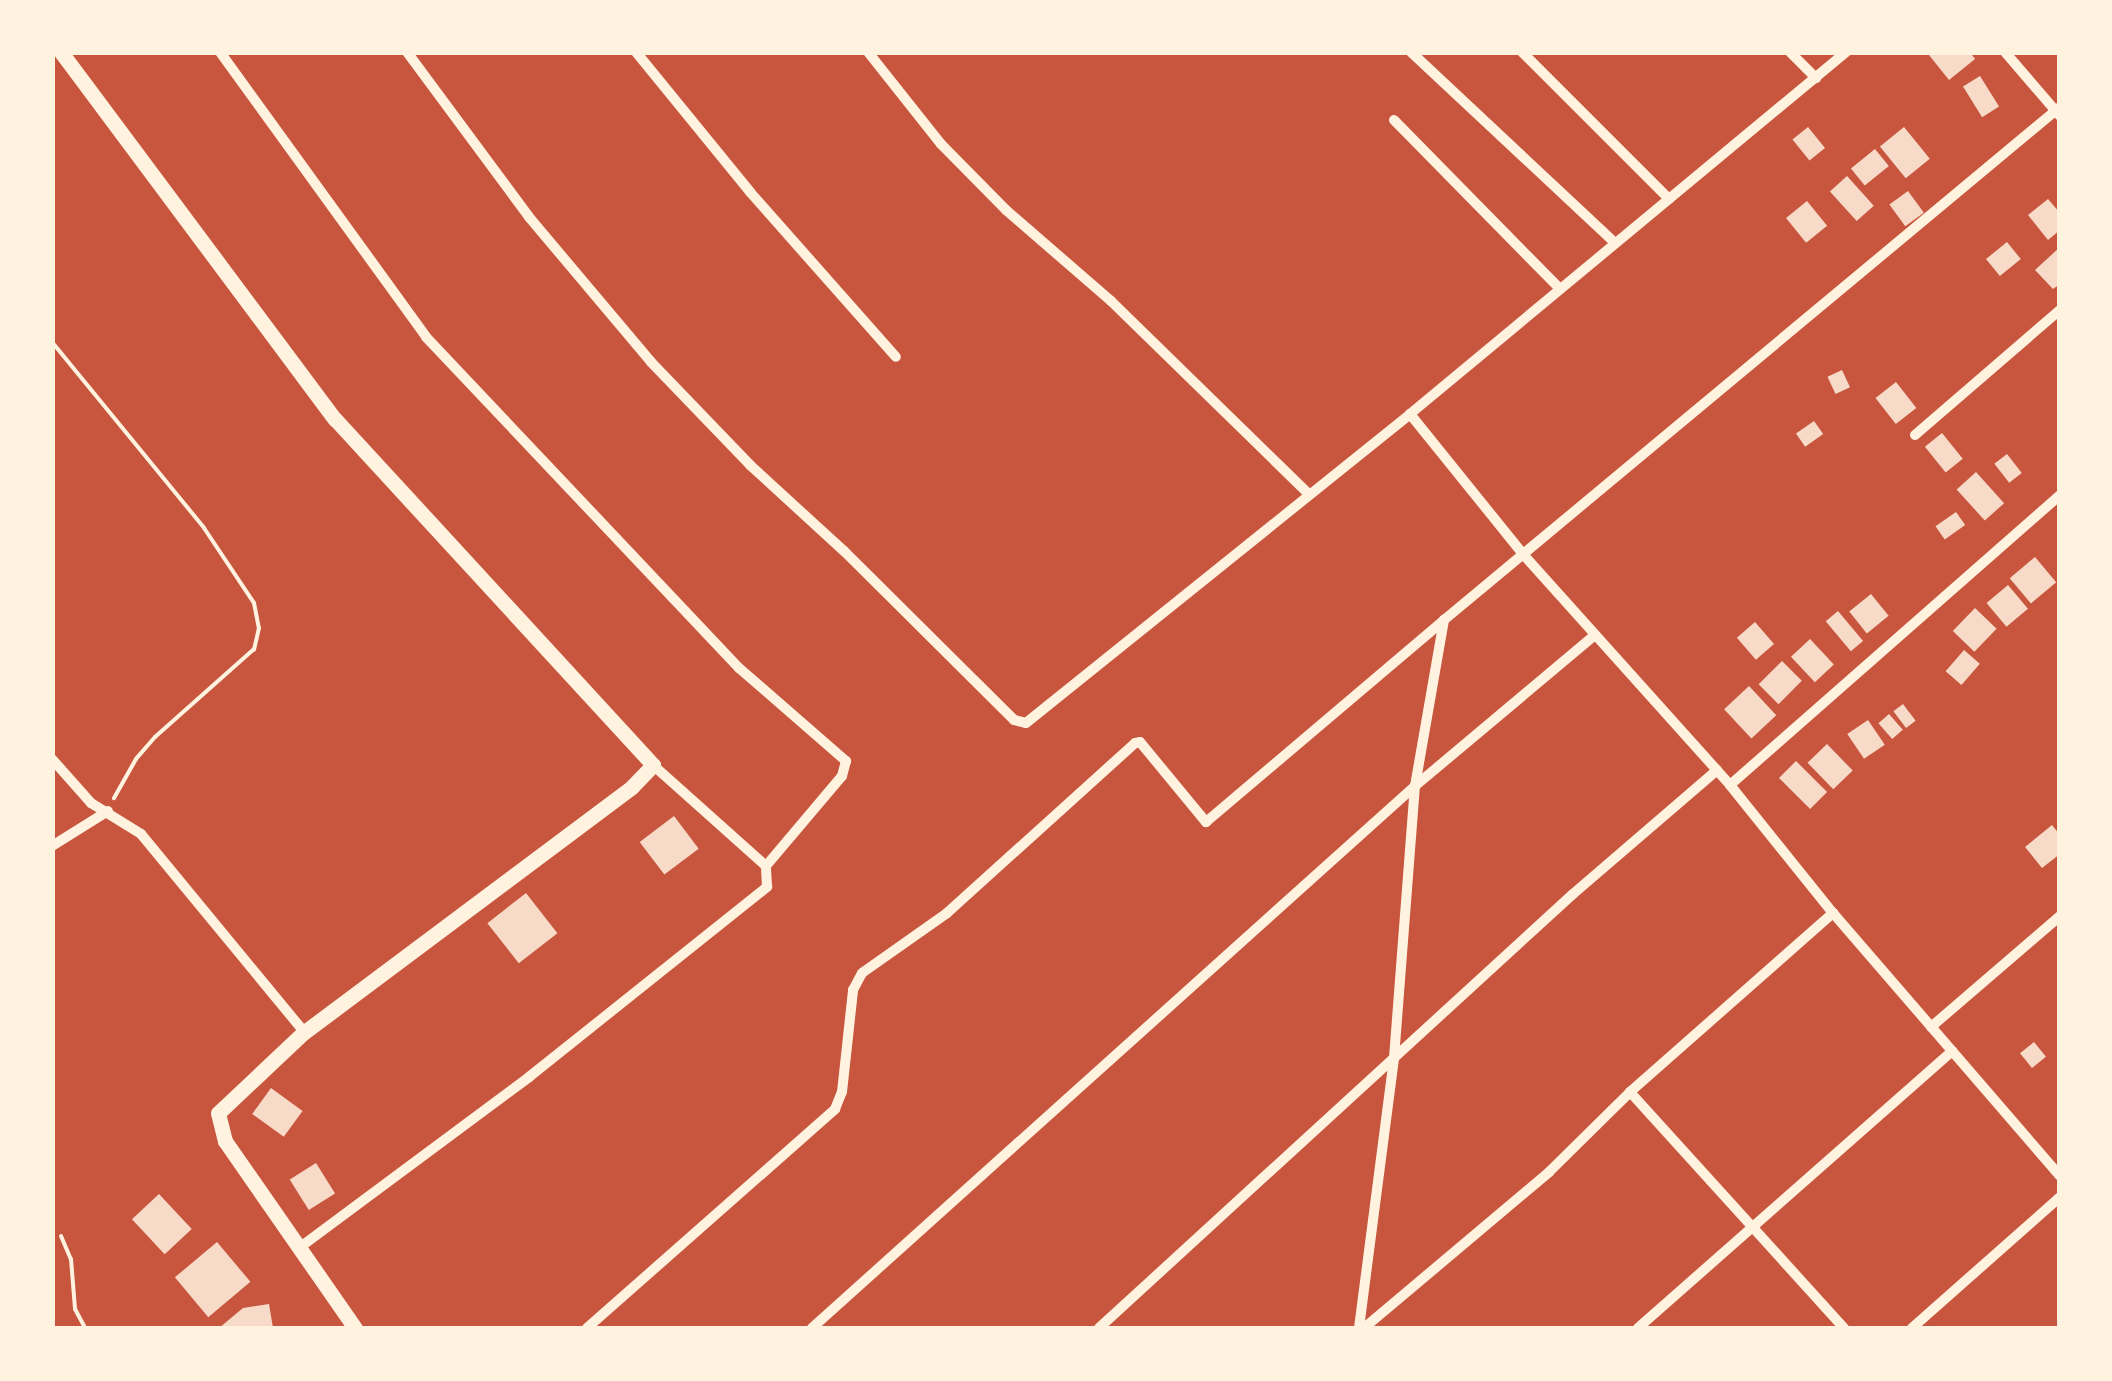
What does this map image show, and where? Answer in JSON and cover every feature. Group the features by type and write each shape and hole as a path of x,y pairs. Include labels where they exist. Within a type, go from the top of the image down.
{"street":[{"path":"220,52 426,337 739,668 846,761 842,776 766,866 767,887 707,939 299,1248"},
{"path":"406,52 530,216 652,362 750,465 844,551 1014,720 1026,723 1410,414 1846,52"},
{"path":"636,52 750,192 896,357"},
{"path":"868,52 941,144 1006,210 1111,301 1308,493"},
{"path":"1411,52 1615,243"},
{"path":"1522,52 1669,198"},
{"path":"1790,52 1816,78"},
{"path":"587,1328 836,1109 842,1092 852,990 862,973 947,913 1135,743 1140,742 1206,822 1522,554 2058,111 2005,52"},
{"path":"61,56 335,419 653,765 766,866"},
{"path":"1394,120 1558,288"},
{"path":"1915,435 2060,310"},
{"path":"1410,414 1522,554 1730,785 1833,913 2060,1176"},
{"path":"1730,785 2060,495"},
{"path":"1362,1328 1394,1058 1415,786 1444,620"},
{"path":"812,1328 1415,786 1594,635"},
{"path":"52,760 91,802 141,834 304,1032"},
{"path":"355,1328 245,1173 216,1121 223,1104 304,1032 632,787 653,765"},
{"path":"1099,1328 1572,894 1717,770"},
{"path":"52,846 108,811"},
{"path":"1362,1328 1548,1172 1630,1092 1833,913"},
{"path":"1931,1026 2060,916"},
{"path":"1638,1328 1952,1051"},
{"path":"1630,1092 1844,1328"},
{"path":"1912,1328 2060,1197"}],"path":[{"path":"52,342 204,528 254,603 259,628 254,649 136,759 108,811"},
{"path":"61,1236 71,1259 75,1309 85,1328"}],"building":[{"path":"1970,52 1975,59 1949,80 1929,55"},
{"path":"1980,76 1999,107 1982,117 1963,87"},
{"path":"1808,127 1825,148 1809,161 1792,140"},
{"path":"1904,127 1930,159 1906,178 1880,147"},
{"path":"1875,149 1889,166 1865,186 1851,169"},
{"path":"1847,176 1874,206 1857,221 1830,191"},
{"path":"1908,191 1924,213 1905,226 1889,205"},
{"path":"2048,199 2060,213 2060,230 2048,240 2028,215"},
{"path":"1807,201 1827,226 1806,243 1786,218"},
{"path":"2007,242 2021,259 2000,276 1986,259"},
{"path":"2060,247 2060,284 2053,289 2035,270"},
{"path":"1842,370 1850,387 1836,394 1827,377"},
{"path":"1896,382 1916,408 1896,424 1876,398"},
{"path":"1814,421 1823,434 1805,447 1796,434"},
{"path":"1942,433 1963,459 1946,472 1925,447"},
{"path":"2007,454 2022,473 2009,483 1994,464"},
{"path":"1976,472 2004,503 1985,521 1957,489"},
{"path":"1956,512 1965,525 1945,539 1936,526"},
{"path":"2035,557 2056,582 2031,603 2010,578"},
{"path":"2008,585 2028,609 2006,627 1987,603"},
{"path":"1871,594 1889,616 1867,633 1849,612"},
{"path":"1975,608 1997,629 1974,652 1953,631"},
{"path":"1838,611 1863,641 1851,651 1826,621"},
{"path":"1755,622 1774,644 1756,660 1737,638"},
{"path":"1810,639 1834,665 1815,682 1791,657"},
{"path":"1964,650 1980,664 1961,685 1946,671"},
{"path":"1782,661 1802,681 1778,704 1759,684"},
{"path":"1749,686 1776,715 1751,738 1724,709"},
{"path":"1903,704 1916,721 1906,728 1893,711"},
{"path":"1889,714 1903,730 1892,739 1878,723"},
{"path":"1868,720 1885,745 1864,759 1847,734"},
{"path":"1827,744 1853,771 1833,789 1808,763"},
{"path":"1796,761 1827,792 1810,809 1779,778"},
{"path":"674,816 699,849 664,875 640,842"},
{"path":"2052,825 2060,835 2060,854 2042,868 2025,847"},
{"path":"526,893 557,933 519,963 487,923"},
{"path":"2034,1042 2046,1057 2032,1068 2020,1053"},
{"path":"271,1088 303,1111 284,1137 252,1114"},
{"path":"316,1163 335,1194 309,1210 290,1179"},
{"path":"159,1194 192,1229 165,1254 132,1219"},
{"path":"217,1242 250,1282 208,1317 175,1277"},
{"path":"269,1304 273,1328 219,1328 243,1308"}]}
